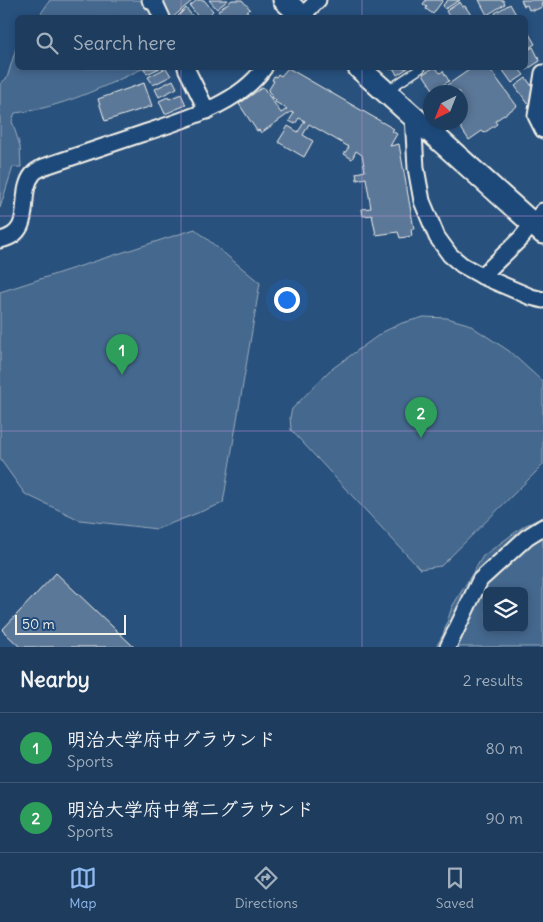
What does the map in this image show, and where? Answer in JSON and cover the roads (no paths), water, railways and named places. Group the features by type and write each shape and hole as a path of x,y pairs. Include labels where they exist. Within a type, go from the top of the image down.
{"main road":[{"path":"284,0 300,15"},
{"path":"361,70 413,116 540,222"}],"street":[{"path":"150,0 156,5 161,15"},
{"path":"304,15 318,0"},
{"path":"187,70 207,111"},
{"path":"0,240 12,236 20,229 29,181 33,173 43,167 207,111 242,90 263,70"},
{"path":"543,73 536,116 543,130"},
{"path":"413,116 419,190 437,237 450,255 462,266 531,297 543,300"},
{"path":"482,276 540,222"},
{"path":"448,647 480,580 527,537 543,527"}],"lane":[{"path":"386,91 418,70"}],"place":[{"name":"明治大学府中グラウンド","path":"122,375"},
{"name":"明治大学府中第二グラウンド","path":"421,438"}]}
